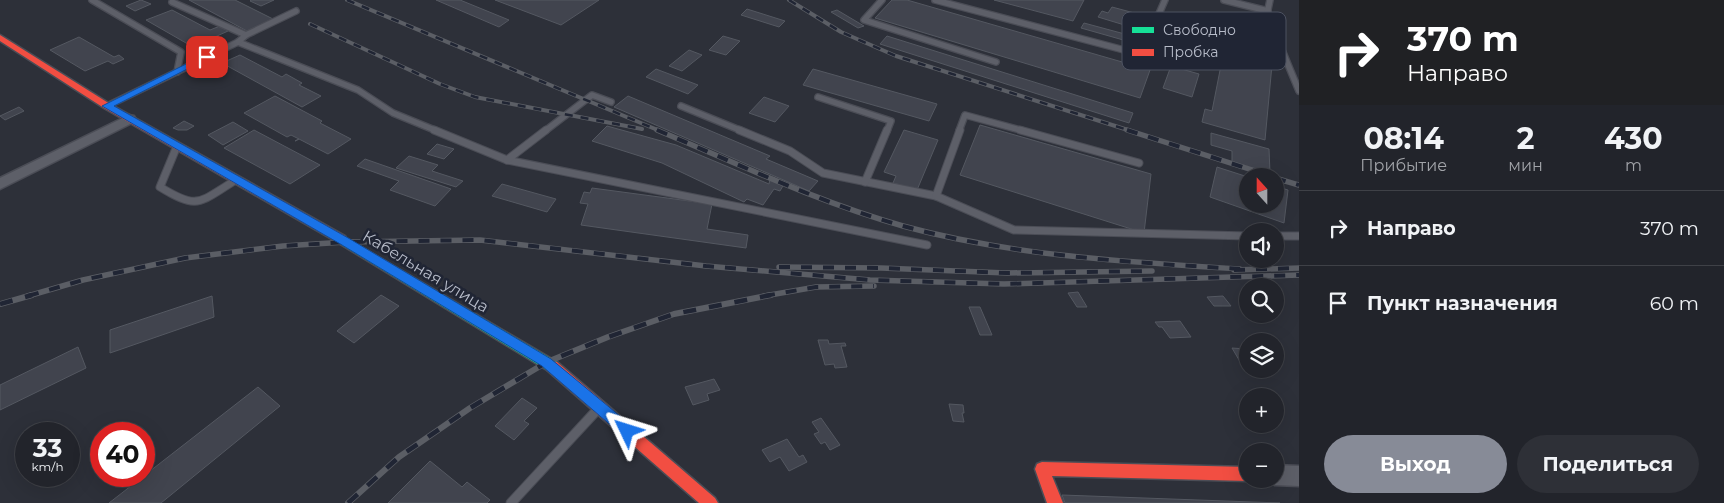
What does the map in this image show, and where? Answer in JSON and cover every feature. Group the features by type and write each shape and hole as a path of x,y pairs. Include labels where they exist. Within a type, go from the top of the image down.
{"street":[{"name":"Кабельная улица","path":"0,37 107,106 346,242 547,362 710,503"},
{"path":"0,184 129,119"},
{"path":"1055,503 1042,469 1239,474"},
{"path":"1284,475 1299,476"}],"lane":[{"path":"92,0 181,52 177,72"},
{"path":"882,0 864,20 996,62"},
{"path":"935,0 1122,49"},
{"path":"1159,12 1164,0"},
{"path":"1224,0 1268,11 1270,0"},
{"path":"172,2 246,35"},
{"path":"107,106 238,42 246,35 296,11"},
{"path":"238,42 358,90 393,113 507,160 927,245"},
{"path":"1286,60 1299,91"},
{"path":"507,160 592,95 611,102"},
{"path":"818,97 891,120 865,182"},
{"path":"681,106 790,151 823,174 936,196 1014,230 1239,236"},
{"path":"936,196 965,115 1139,163"},
{"path":"177,146 160,187 183,201 200,202 236,180"},
{"path":"1284,236 1299,236"},
{"path":"511,503 600,407"}],"building":[{"path":"141,0 151,4 135,11 126,6"},
{"path":"189,0 235,0 273,19 247,31"},
{"path":"251,0 274,0 261,6"},
{"path":"436,0 460,0 509,20 499,27"},
{"path":"495,0 599,0 561,25"},
{"path":"892,0 907,0 1122,62 1122,70 1150,70 1140,98 875,18"},
{"path":"994,0 1084,0 1073,21"},
{"path":"1112,7 1131,12 1122,12 1122,24 1098,17 1102,11 1108,13"},
{"path":"747,9 785,21 779,27 741,15"},
{"path":"172,10 210,30 220,26 228,31 193,47 146,20"},
{"path":"837,10 864,26 858,28 831,12"},
{"path":"1084,23 1122,33 1122,40 1081,28"},
{"path":"723,36 740,41 726,55 709,50"},
{"path":"887,36 1133,113 1129,123 880,44"},
{"path":"79,37 114,57 119,55 124,59 113,64 108,61 85,71 50,50"},
{"path":"689,50 702,55 682,71 669,66"},
{"path":"240,55 282,77 286,74 302,83 299,85 321,96 302,107 222,63"},
{"path":"656,69 698,85 688,94 646,77"},
{"path":"813,69 937,104 929,121 803,85"},
{"path":"1170,70 1185,70 1199,74 1192,97 1163,88"},
{"path":"1220,70 1272,70 1265,140 1202,122 1205,109 1212,111"},
{"path":"275,96 351,139 328,154 291,135 287,137 244,113"},
{"path":"628,96 770,156 766,159 818,181 809,191 614,107"},
{"path":"764,97 789,106 775,122 749,113"},
{"path":"19,107 24,111 5,120 0,116"},
{"path":"184,121 194,126 187,130 173,128"},
{"path":"233,122 248,131 223,145 208,135"},
{"path":"980,125 1151,174 1144,233 960,175"},
{"path":"607,126 676,145 769,184 770,179 784,184 780,191 774,189 763,205 747,199 744,202 662,163 592,141"},
{"path":"254,130 320,165 290,184 224,148"},
{"path":"904,130 938,140 917,190 893,183 896,176 884,172"},
{"path":"1211,133 1269,149 1270,168 1251,168 1232,163 1232,151 1211,145"},
{"path":"437,144 454,149 444,159 427,154"},
{"path":"409,156 438,165 432,171 463,181 456,187 396,168"},
{"path":"365,159 451,189 435,206 390,190 399,181 357,166"},
{"path":"1217,167 1239,174 1239,207 1210,197"},
{"path":"502,184 556,199 547,212 492,196"},
{"path":"592,188 712,204 707,229 748,235 746,248 581,225 588,204 580,203 584,192 590,193"},
{"path":"1284,189 1288,190 1284,223 1256,213 1284,213"},
{"path":"1078,292 1087,307 1077,307 1068,293"},
{"path":"381,295 399,306 354,343 337,331"},
{"path":"212,296 214,317 110,353 110,330"},
{"path":"1223,296 1231,306 1214,306 1207,297"},
{"path":"969,307 980,307 992,335 980,335"},
{"path":"1180,321 1191,337 1170,338 1162,327 1159,327 1155,322"},
{"path":"818,340 828,340 829,344 845,343 846,346 841,346 847,367 835,368 834,364 825,365"},
{"path":"78,347 86,368 0,410 0,385"},
{"path":"1232,348 1239,348 1239,360"},
{"path":"714,379 720,390 707,394 709,400 693,405 685,387"},
{"path":"258,387 280,406 161,503 109,503 130,487 155,487 155,467"},
{"path":"522,398 537,408 524,421 529,424 514,440 495,426"},
{"path":"949,404 963,405 964,422 953,421"},
{"path":"821,418 840,445 830,450 825,442 821,444 814,434 819,432 812,422"},
{"path":"787,439 799,457 803,455 807,462 789,471 780,457 770,462 762,450"},
{"path":"430,461 462,487 467,482 490,500 487,503 388,503"},
{"path":"1062,495 1280,503 1065,503"}],"railway":[{"path":"347,0 660,131"},
{"path":"789,0 841,32 896,56 1131,131"},
{"path":"310,24 440,84 475,97 642,129"},
{"path":"657,130 778,182 840,206 903,226 944,236 1028,251 1070,256 1240,269"},
{"path":"1127,130 1246,168"},
{"path":"1284,181 1299,185"},
{"path":"28,296 83,280 185,258 283,246 346,242 480,240 706,266 870,280 1004,284 1299,275"},
{"path":"779,267 881,268 1007,273 1152,271"},
{"path":"1234,270 1299,268"},
{"path":"764,296 816,287 874,286"},
{"path":"0,304 32,295"},
{"path":"348,503 399,457 470,408 547,362 608,337 674,314 771,295"}],"traffic: fast":[{"path":"341,239 552,366"}],"traffic: jam":[{"path":"0,37 107,106 341,239"},
{"path":"552,366 710,503"},
{"path":"1055,503 1042,469 1239,474"}],"route":[{"path":"207,57 107,106 346,242 547,362 627,431"}]}
